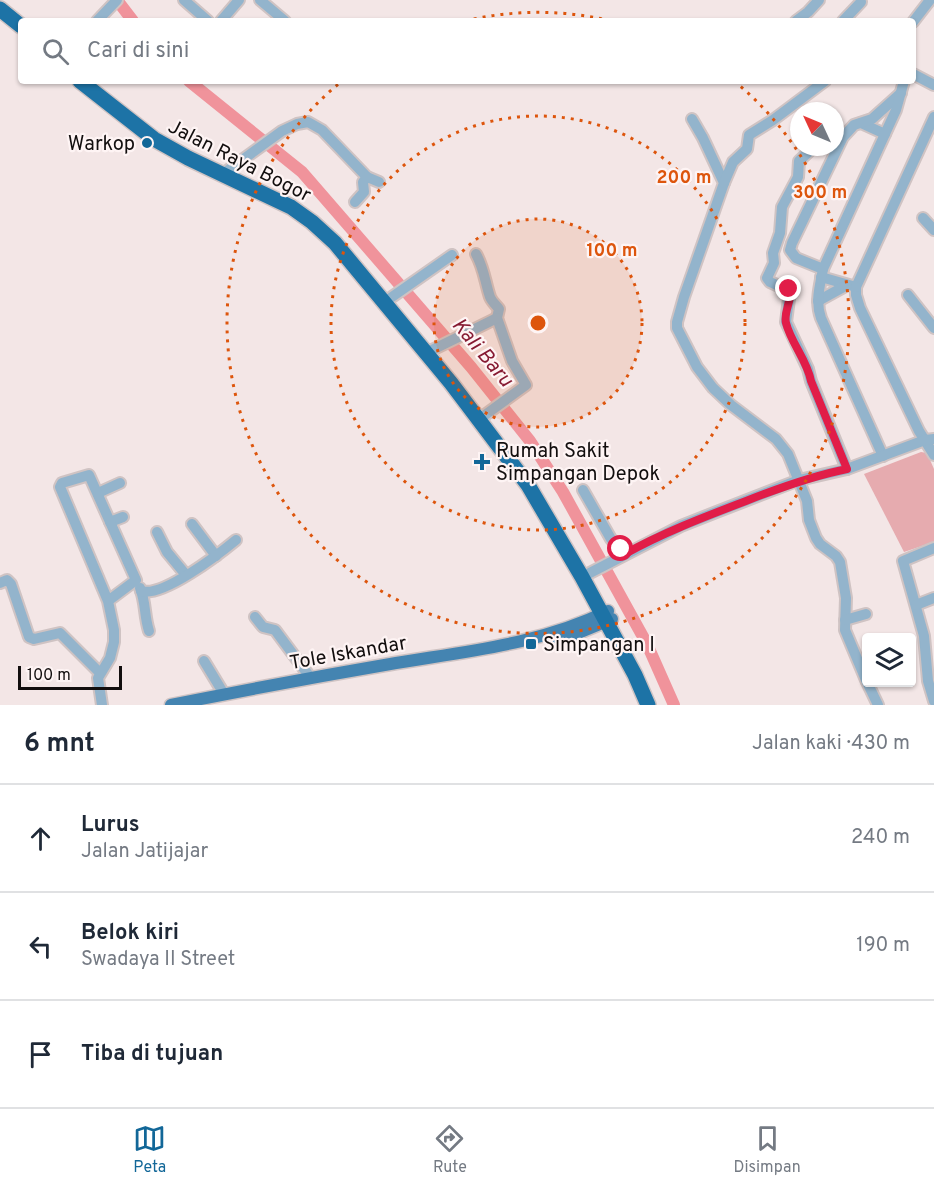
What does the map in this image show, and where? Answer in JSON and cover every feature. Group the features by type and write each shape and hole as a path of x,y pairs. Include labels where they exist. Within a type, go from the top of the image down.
{"highway":[{"path":"0,9 18,24"},
{"path":"0,17 18,32"},
{"name":"Jalan Raya Bogor","path":"84,84 130,117"},
{"name":"Jalan Raya Bogor","path":"92,84 162,144 281,195 322,222 393,296 488,412 542,493 588,573 648,705"},
{"name":"Jalan Raya Bogor","path":"225,172 291,207 335,243 496,440 588,573"},
{"name":"Jalan Raya Bogor","path":"607,616 643,676 655,705"}],"main road":[{"name":"Tole Iskandar","path":"171,705 310,677 532,639 565,638 607,616"}],"street":[{"path":"100,18 117,0"},
{"path":"184,0 205,18"},
{"path":"224,18 239,0"},
{"path":"261,0 282,18"},
{"path":"803,18 819,0"},
{"path":"916,18 930,0"},
{"path":"846,18 861,2"},
{"path":"916,76 934,85"},
{"path":"821,84 749,135 747,149 733,162 684,297 677,328 697,367 724,400 776,439 788,454 800,480 807,501 809,520 816,538 840,562 846,598 845,620 851,647 862,670"},
{"path":"883,456 821,318 818,301 822,273 896,110 904,84"},
{"path":"902,93 872,119 851,128 839,143 790,250 796,258 851,286 860,308 929,440 934,455"},
{"path":"818,301 851,286 934,117"},
{"path":"692,119 724,183"},
{"path":"225,172 282,131 308,122 322,130 367,177 379,182"},
{"path":"861,123 885,134"},
{"path":"804,156 799,161 798,177 782,207 780,233 773,253 774,263 767,278 770,282 790,291 786,322 808,369 847,469"},
{"path":"356,202 364,192 363,182 367,177"},
{"path":"923,218 934,230"},
{"path":"476,254 484,268 489,296 499,309 497,318 512,361 526,386 488,412"},
{"path":"393,296 452,255"},
{"path":"908,295 934,328"},
{"path":"436,348 497,318"},
{"path":"588,573 681,526 800,480 847,469 929,440"},
{"path":"102,705 98,684 100,673 110,658 114,630 108,601 60,487 63,483 89,475 145,601 144,617 149,631"},
{"path":"98,493 120,483"},
{"path":"583,490 611,539 621,549 623,555"},
{"path":"110,522 123,517"},
{"path":"192,524 216,556"},
{"path":"157,531 167,552 186,575"},
{"path":"141,591 151,591 186,575 236,540"},
{"path":"934,548 903,561 930,648 928,681 934,699"},
{"path":"108,601 136,579"},
{"path":"0,583 7,580 11,584 29,637 34,639 60,633 100,673"},
{"path":"916,605 934,598"},
{"path":"845,620 866,614"},
{"path":"255,617 263,627 275,630 310,677"},
{"path":"204,661 224,694"},
{"path":"870,687 878,705"}],"shaded area":[{"path":"921,452 927,453 934,469 934,542 904,552 864,474"}],"waterway":[{"name":"Kali Baru","path":"117,0 131,18"},
{"name":"Kali Baru","path":"193,84 302,172 471,367 530,441 563,492 647,644 674,705"}],"place":[{"name":"Warkop","path":"147,143"},
{"name":"Rumah Sakit Simpangan Depok","path":"482,462"},
{"name":"Simpangan I","path":"531,644"}],"route":[{"path":"621,549 623,555 681,526 719,511 800,480 847,469 808,369 786,322 789,289"}]}
